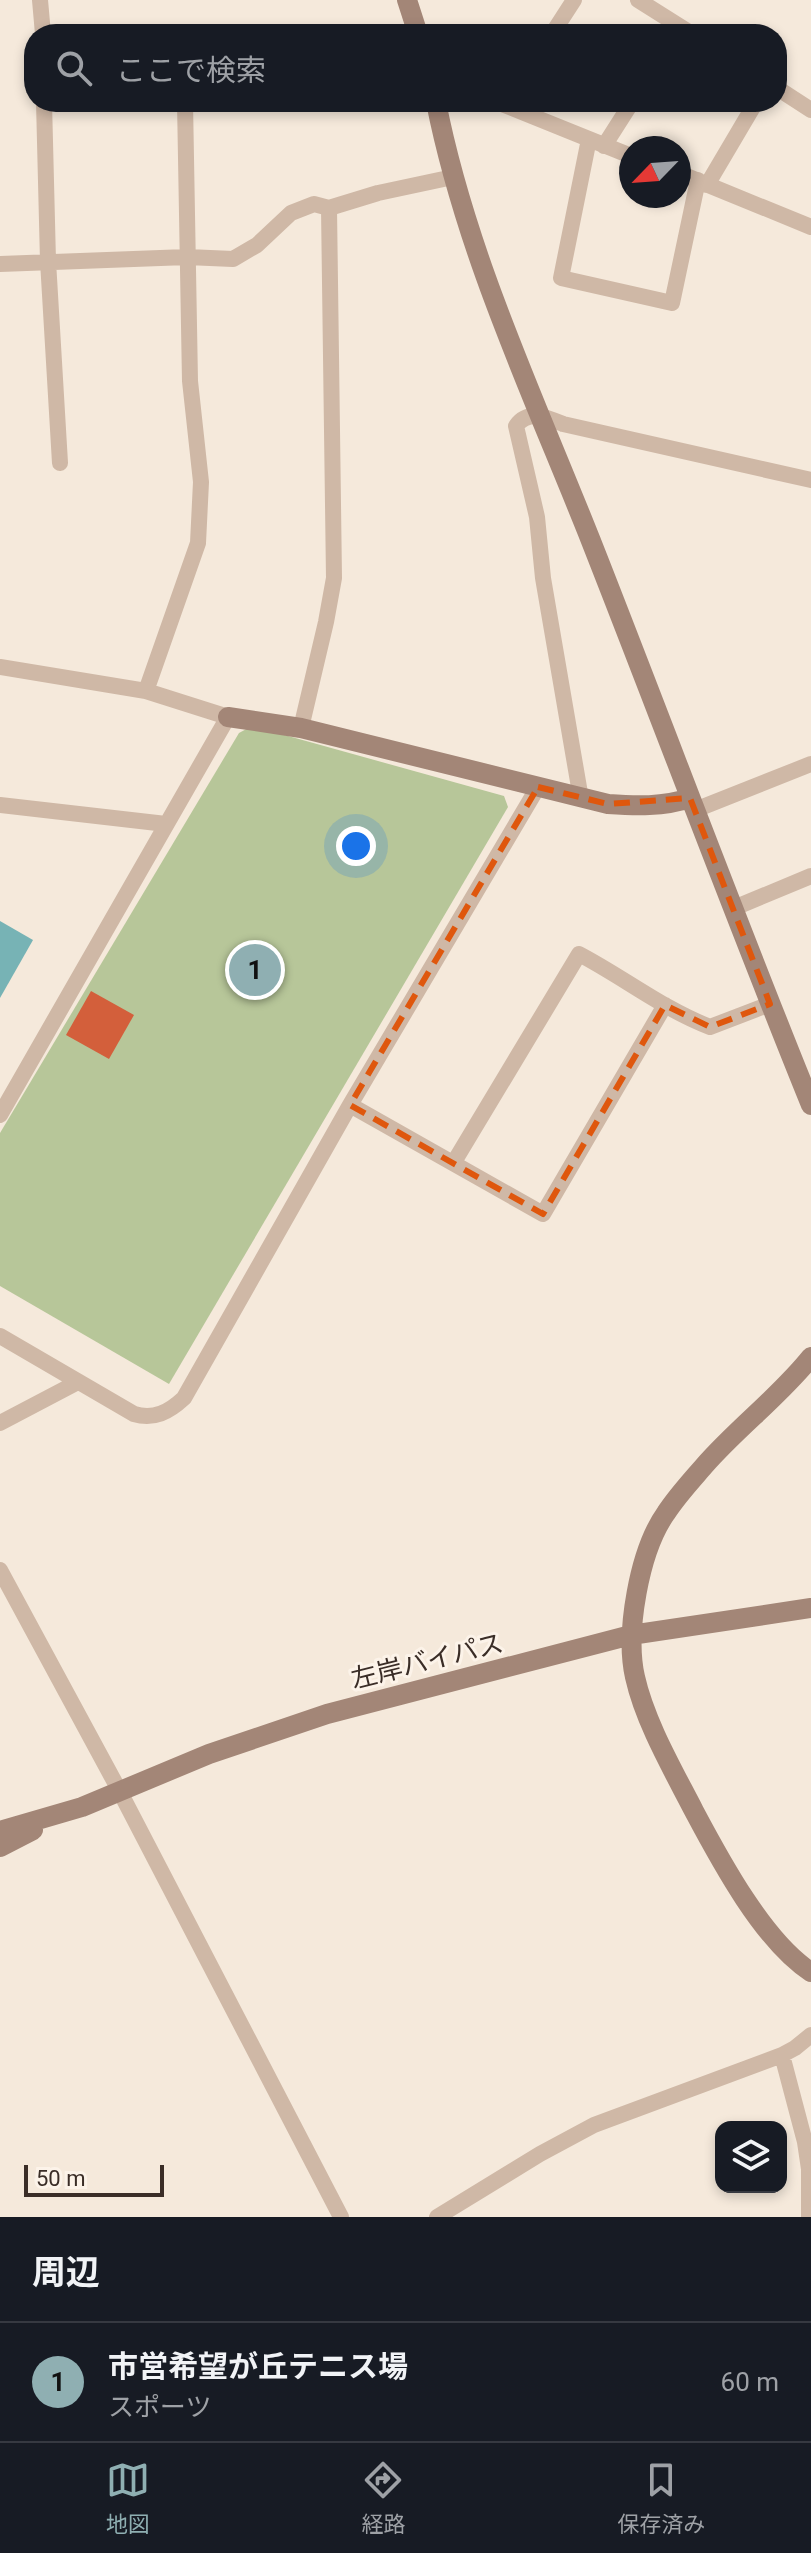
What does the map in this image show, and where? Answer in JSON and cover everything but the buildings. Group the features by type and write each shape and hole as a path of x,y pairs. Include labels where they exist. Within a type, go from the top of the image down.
{"street":[{"path":"40,0 42,24"},
{"path":"407,0 415,24"},
{"path":"558,24 574,0"},
{"path":"638,0 672,24"},
{"path":"787,94 811,110"},
{"path":"44,112 48,261 60,463"},
{"path":"146,691 198,543 201,482 190,381 185,112"},
{"path":"438,112 453,177 507,334 811,1105"},
{"path":"525,112 619,151"},
{"path":"623,112 597,142 561,278 672,303 702,183 749,112"},
{"path":"0,264 187,257 233,259 257,245 291,213 314,204 329,208 378,193 453,177"},
{"path":"691,178 811,227"},
{"path":"301,728 334,578 329,208"},
{"path":"581,799 543,578 537,517 516,426 519,420 541,415 563,424 811,480"},
{"path":"0,667 146,691 228,717 301,728 608,804 692,804 811,764"},
{"path":"0,1115 228,717"},
{"path":"0,1336 145,1418 162,1414 184,1398 350,1105 538,787"},
{"path":"0,805 166,824"},
{"path":"734,908 811,876"},
{"path":"454,1162 579,954 665,1005 710,1027 770,1004"},
{"path":"350,1105 543,1214 665,1005"},
{"path":"811,1357 772,1402 706,1463 665,1514 645,1559 631,1635 634,1670 642,1700 709,1839 769,1932 811,1972"},
{"path":"0,1423 78,1382"},
{"path":"0,1570 119,1790 341,2217"},
{"name":"左岸バイパス","path":"0,1847 69,1811 119,1790 209,1754 327,1714 631,1635 811,1608"},
{"name":"左岸バイパス","path":"0,1831 69,1811"},
{"path":"437,2217 594,2125 782,2055 811,2035"},
{"path":"782,2055 805,2142 809,2169 809,2217"}],"highlighted area":[{"path":"538,787 608,804 690,798 770,1004 710,1027 665,1005 543,1214 350,1105"}],"green space":[{"path":"252,726 504,796 508,807 169,1384 0,1286 0,1133 239,733"}],"water":[{"path":"0,921 33,940 0,998"}],"place":[{"name":"市営希望が丘テニス場","path":"255,970"}]}
